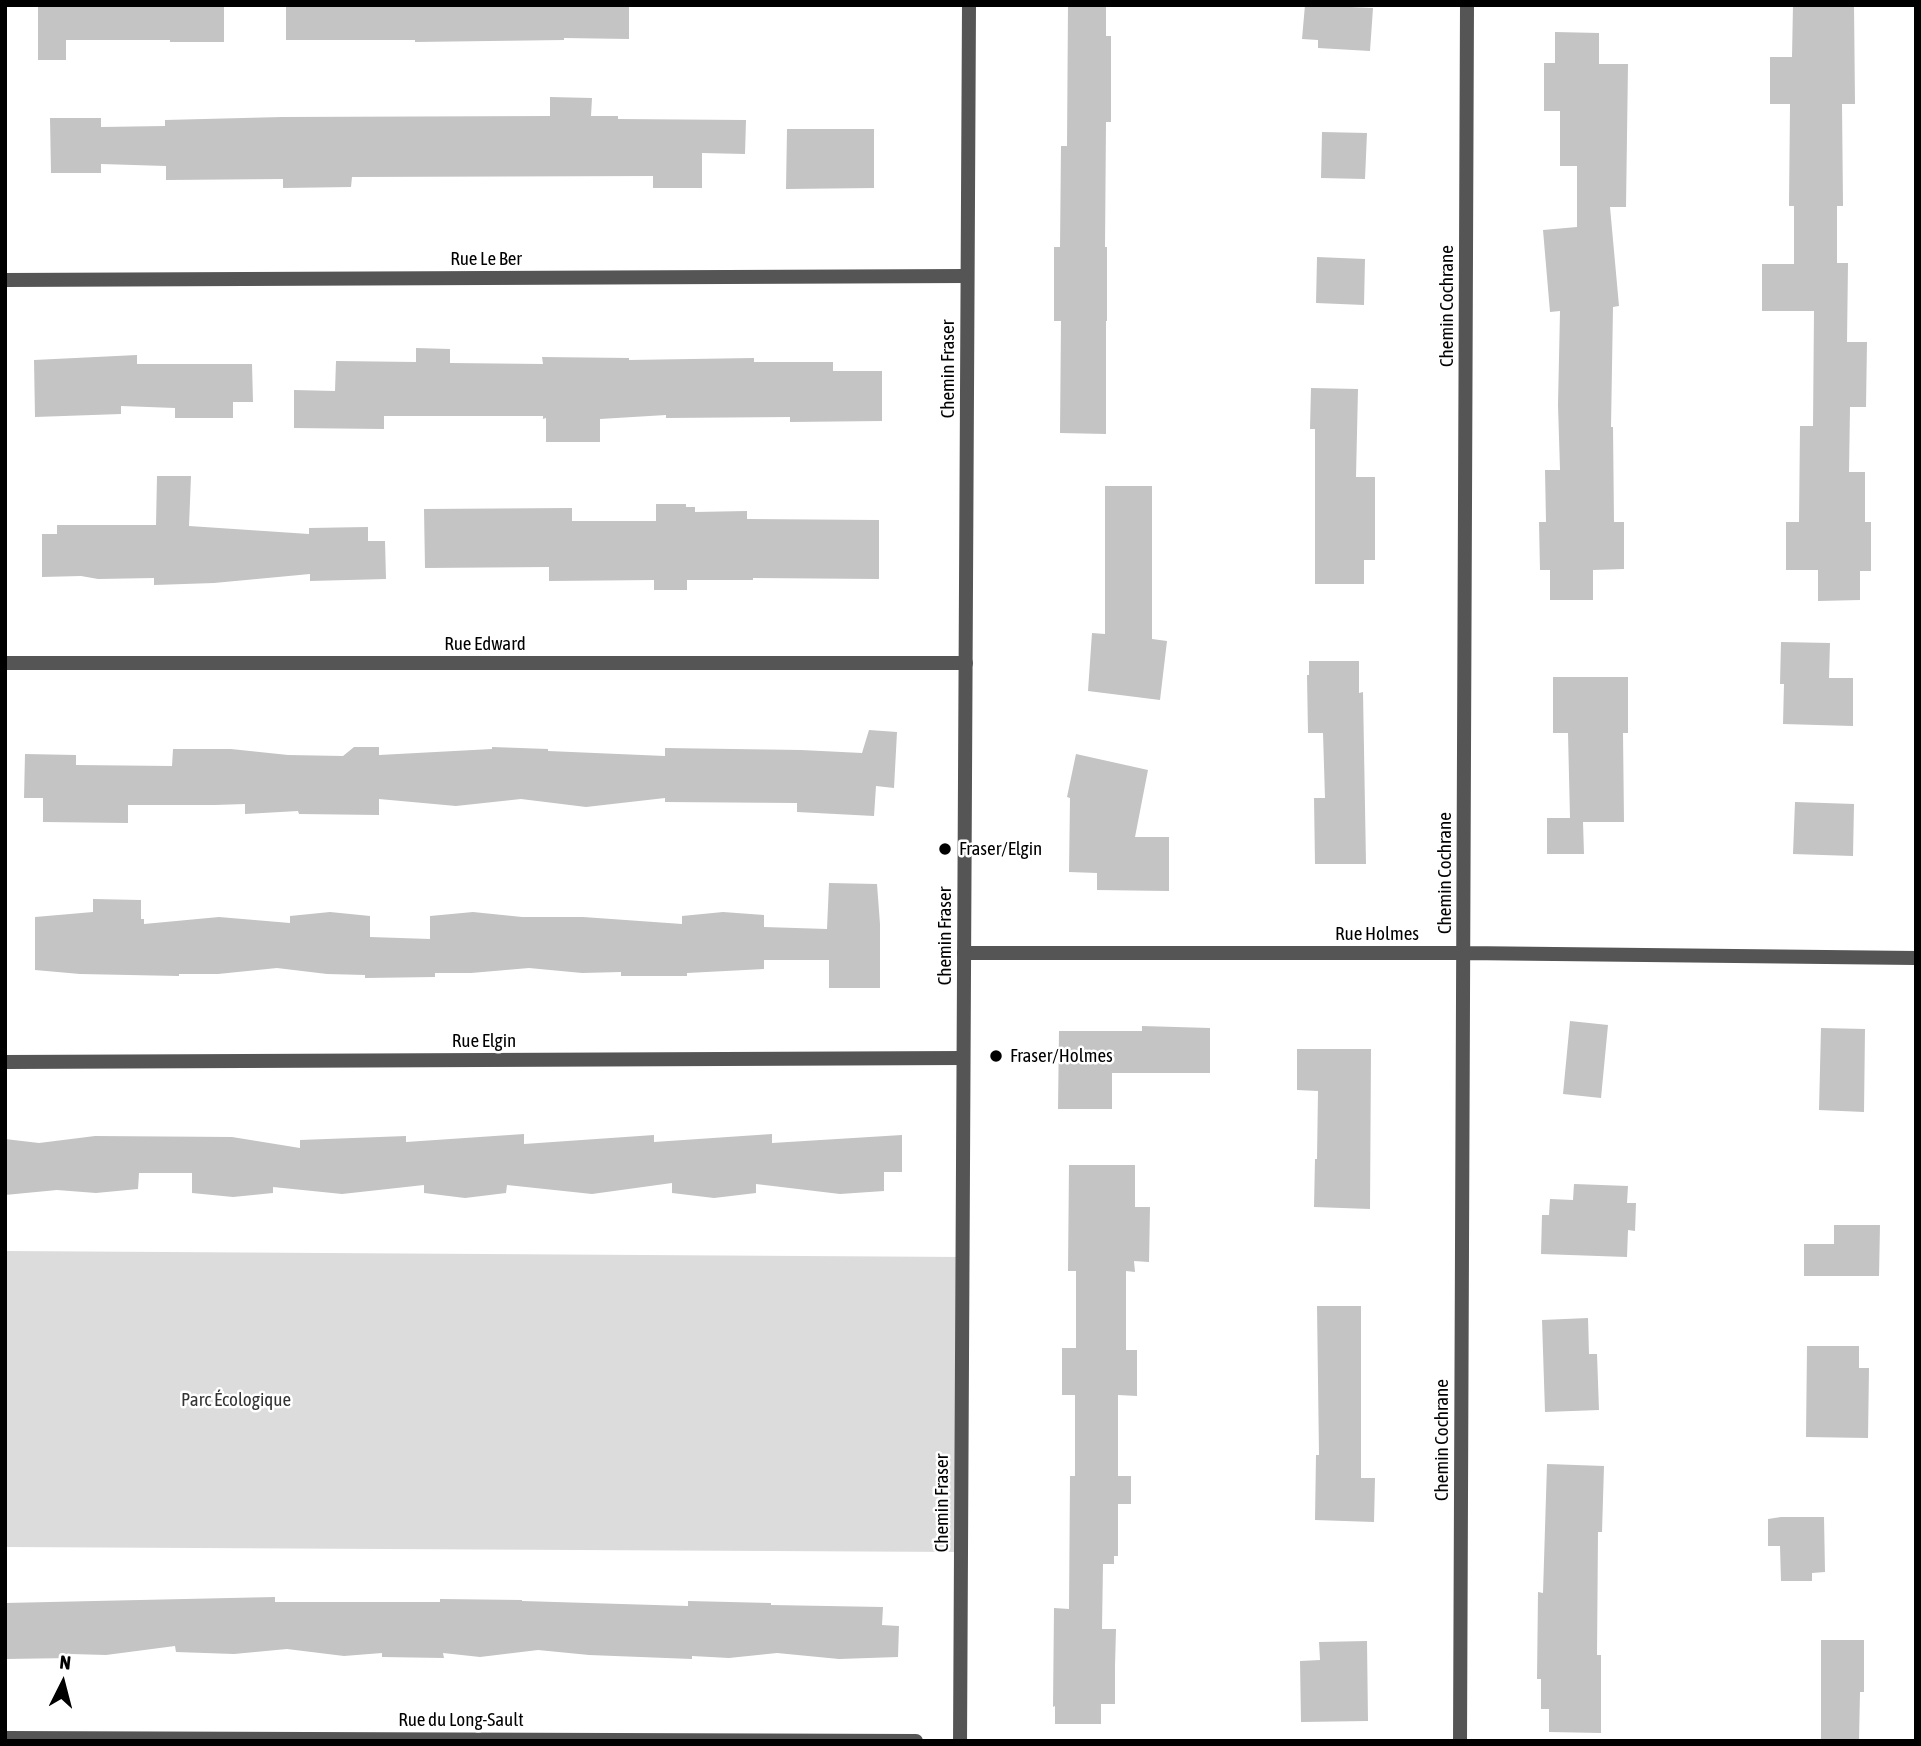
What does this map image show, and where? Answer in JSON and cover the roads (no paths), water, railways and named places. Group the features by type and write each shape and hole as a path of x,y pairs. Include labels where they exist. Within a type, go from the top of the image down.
{"street":[{"name":"Chemin Fraser","path":"960,1741 969,5"},
{"name":"Chemin Cochrane","path":"1460,1741 1467,5"},
{"name":"Rue Le Ber","path":"5,280 967,276"},
{"name":"Rue Edward","path":"5,663 966,663"},
{"name":"Rue Holmes","path":"964,953 1464,953 1916,958"},
{"name":"Rue Elgin","path":"5,1062 963,1058"},
{"name":"Rue du Long-Sault","path":"5,1738 916,1741"}],"place":[{"name":"Fraser/Elgin","path":"945,849"},
{"name":"Fraser/Holmes","path":"996,1056"}],"park label":[{"name":"Parc Écologique","path":"236,1400"}]}
